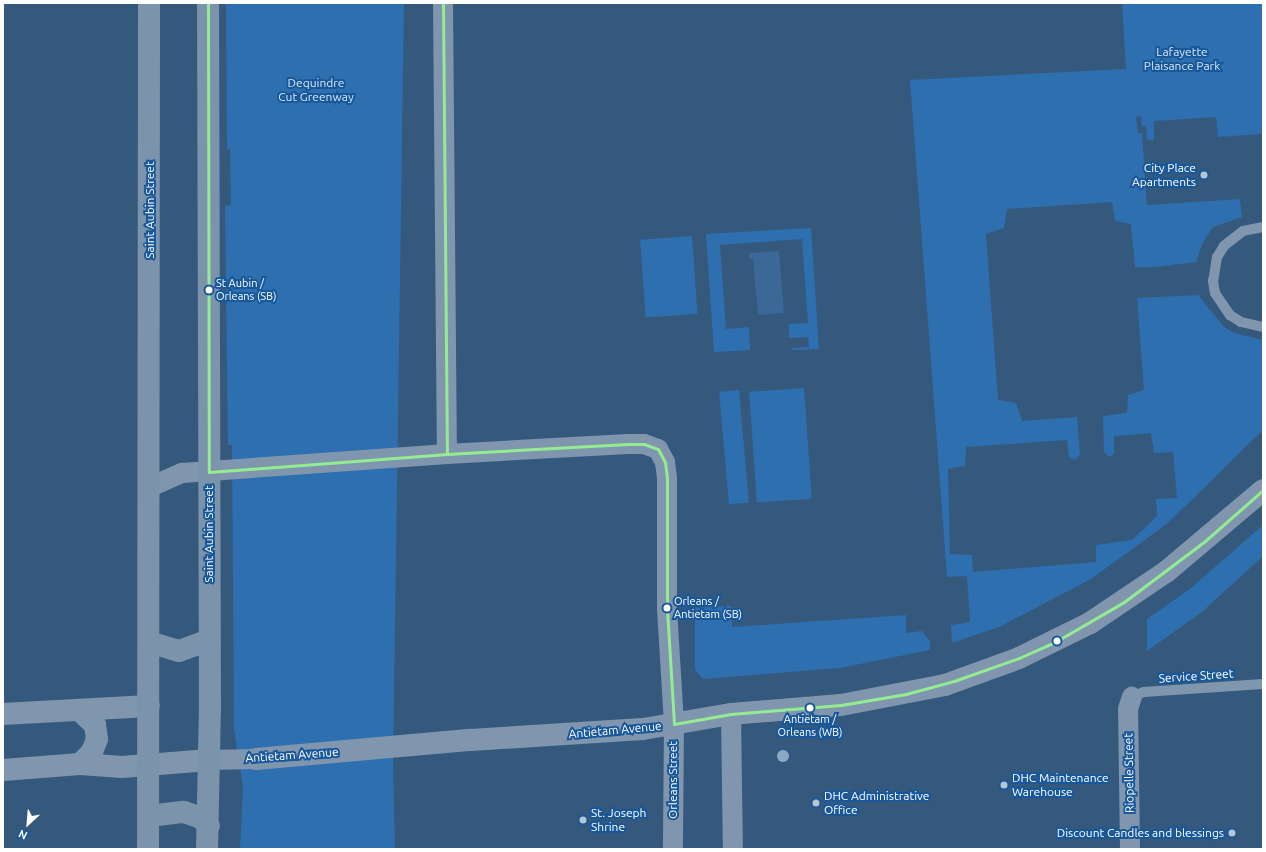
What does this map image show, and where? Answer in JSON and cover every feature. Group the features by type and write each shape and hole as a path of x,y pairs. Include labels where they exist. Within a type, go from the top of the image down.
{"main road":[{"name":"Saint Aubin Street","path":"148,849 150,765 150,3"},
{"name":"Saint Aubin Street","path":"207,849 209,826 208,3"},
{"path":"149,642 179,651 209,640"},
{"path":"149,816 184,812 202,818 209,826"}],"street":[{"path":"150,487 182,474 253,470 447,454 443,3"},
{"name":"Orleans Street","path":"447,454 644,444 658,449 666,462 667,609 674,724 673,849"},
{"name":"Antietam Avenue","path":"3,770 80,764 122,767 209,760 256,759 406,746 643,730 731,714 841,705 906,694 961,679 1019,658 1055,642 1124,602 1205,541 1263,490"},
{"name":"Riopelle Street","path":"1130,849 1128,708 1132,697"},
{"path":"3,714 149,706"},
{"path":"79,710 95,725 97,739 92,752 80,764"},
{"path":"731,714 733,849"}],"lane":[{"path":"1263,228 1243,231 1224,246 1217,256 1213,281 1215,294 1230,315 1241,322 1263,327"},
{"name":"Service Street","path":"1132,697 1144,692 1263,684"}],"green space":[{"name":"Dequindre Cut Greenway","path":"226,3 404,3 393,764 395,849 240,849 243,787 234,729 232,445 228,445 225,206 231,205 230,149 227,149"},
{"name":"Lafayette Plaisance Park","path":"1122,3 1263,3 1263,134 1218,137 1216,117 1154,121 1154,140 1147,140 1146,126 1142,126 1141,116 1136,117 1138,133 1142,133 1147,205 1240,199 1242,217 1213,227 1203,242 1196,262 1156,267 1135,267 1131,224 1115,221 1112,202 1007,209 1004,228 986,234 998,400 1016,403 1022,421 1077,417 1080,454 1075,460 1069,457 1067,440 966,447 965,466 948,469 950,554 972,555 973,572 1096,562 1096,545 1132,540 1157,516 1156,499 1177,498 1173,452 1154,453 1151,433 1114,436 1114,454 1110,457 1104,452 1103,416 1127,413 1128,395 1144,390 1137,298 1198,295 1224,327 1234,333 1263,340 1263,430 1168,523 1091,579 999,627 952,643 951,625 970,622 967,576 947,577 910,80 1126,69"},
{"path":"811,228 819,349 792,350 792,348 809,347 808,337 789,338 789,324 808,323 802,239 720,245 726,329 749,327 750,350 714,352 706,234"},
{"path":"692,236 697,314 646,317 640,240"},
{"path":"804,388 812,499 757,503 749,392"},
{"path":"739,390 749,503 729,504 719,392"},
{"path":"1263,525 1263,556 1202,612 1147,651 1147,619 1191,588"},
{"path":"731,606 732,627 906,615 906,633 922,631 930,641 930,650 840,668 703,679 695,670 695,608"}],"shaded area":[{"path":"779,251 784,313 758,315 753,259 750,259 749,253"}],"transit line":[{"path":"208,3 209,472 447,454 628,444 644,444 658,449"},
{"path":"443,3 447,454"},
{"path":"658,449 665,462 667,479 667,609 674,724"},
{"path":"674,724 731,714 841,705 906,694 954,681 1019,658 1055,642 1124,602 1205,541 1263,490"}],"place":[{"name":"City Place Apartments","path":"1204,175"},
{"name":"St Aubin / Orleans (SB)","path":"209,290"},
{"name":"Orleans / Antietam (SB)","path":"667,608"},
{"name":"Antietam / Orleans (WB)","path":"810,708"},
{"name":"DHC Maintenance Warehouse","path":"1004,785"},
{"name":"DHC Administrative Office","path":"816,803"},
{"name":"St. Joseph Shrine","path":"583,820"},
{"name":"Discount Candles and blessings","path":"1232,833"}]}
